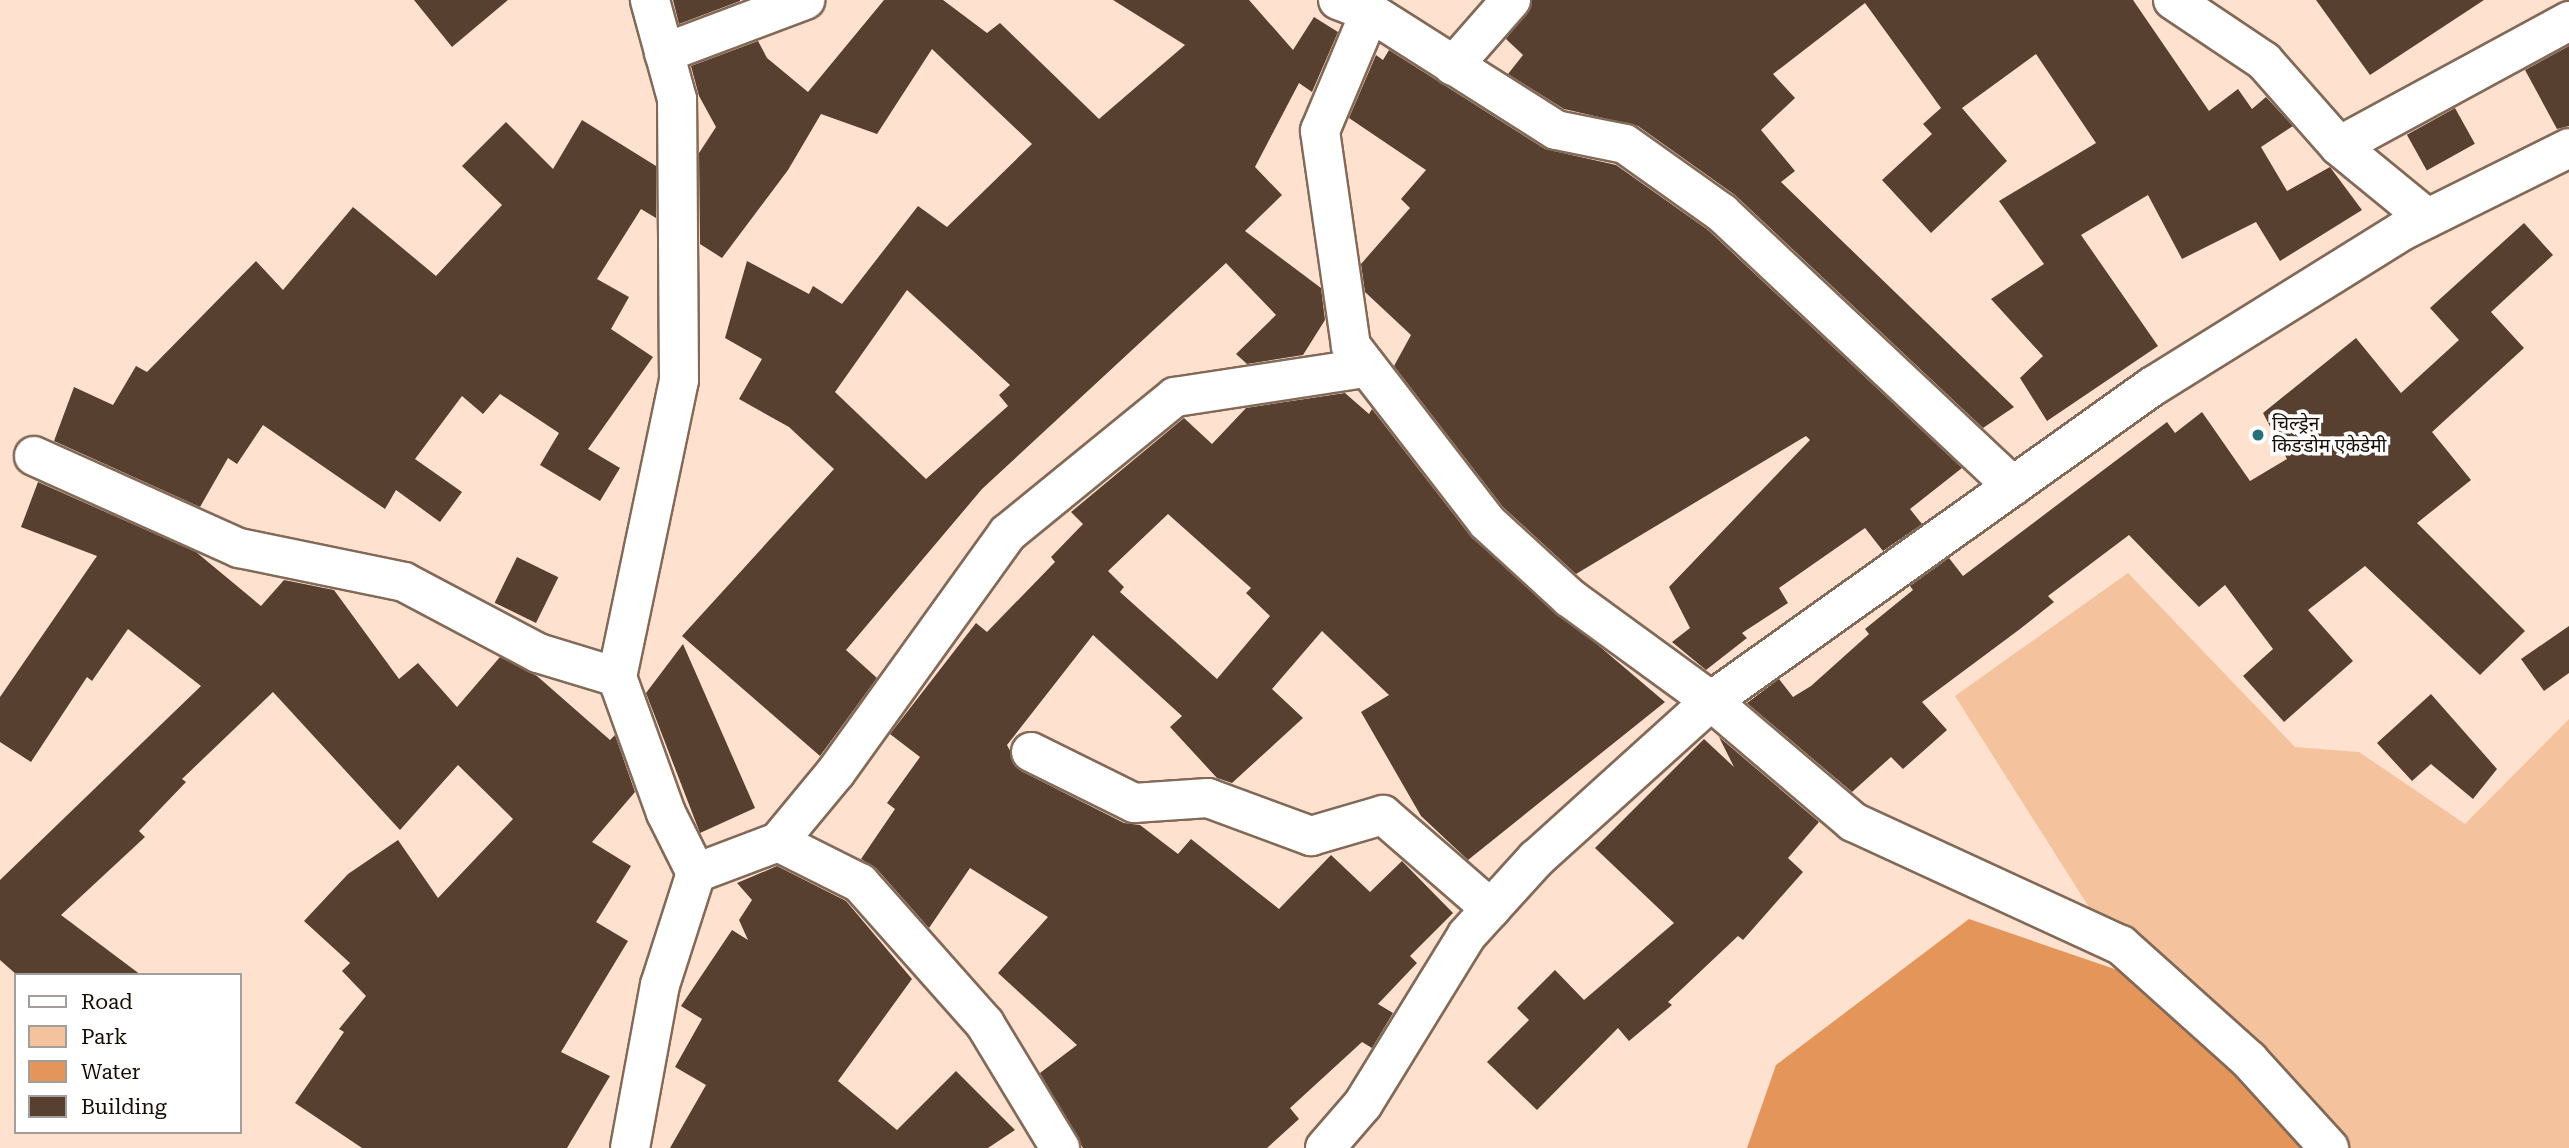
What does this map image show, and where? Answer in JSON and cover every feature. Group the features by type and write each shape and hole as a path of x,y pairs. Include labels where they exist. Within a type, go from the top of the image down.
{"street":[{"path":"630,1148 660,985 696,873 666,813 617,677 680,380 677,99 650,0"},
{"path":"664,53 805,0"},
{"path":"1452,66 1511,0"},
{"path":"2173,0 2264,61 2339,146 2427,218"},
{"path":"2013,486 1722,213 1625,144 1556,130 1354,6 1320,131 1351,346 1364,368 1488,522 1617,636 1710,701 1853,821 2121,945 2249,1060 2329,1148"},
{"path":"2339,146 2569,21"},
{"path":"1325,1148 1363,1104 1467,934 1536,859 1710,701 2153,386 2427,218 2569,148"},
{"path":"696,873 778,842 836,772 1008,533 1175,397 1364,368"},
{"path":"34,456 239,548 404,582 537,653 617,677"},
{"path":"1031,752 1133,803 1208,798 1311,835 1384,815 1491,909"},
{"path":"778,842 860,883 985,1024 1060,1148"}],"green space":[{"path":"2128,573 2295,747 2359,752 2465,824 2569,719 2569,1148 2310,1148 2132,975 1955,696"}],"water":[{"path":"1969,919 2132,975 2229,1060 2310,1148 1747,1148 1776,1065"}],"building":[{"path":"414,0 508,0 452,47"},
{"path":"673,0 740,0 740,1 679,24"},
{"path":"884,0 943,0 987,33 1000,23 1099,119 1185,45 1113,0 1249,0 1293,50 1314,17 1338,32 1312,92 1299,83 1255,167 1282,195 1245,231 1321,288 1325,320 1303,355 1247,364 1236,354 1276,315 1226,263 982,489 846,650 877,678 820,756 682,636 834,469 789,427 739,399 762,359 725,338 747,261 809,294 813,286 842,304 918,206 947,227 1032,144 932,49 877,134 821,114 788,170 722,258 700,244 699,153 716,127 699,96 691,66 758,41 767,58 808,92","holes":["907,290 1010,385 999,395 1008,406 926,479 835,392"]},
{"path":"1532,0 2133,0 2209,111 2238,89 2252,109 2266,97 2293,126 2261,147 2287,191 2330,167 2362,210 2280,261 2256,222 2182,259 2148,195 2081,235 2158,346 2047,421 2020,378 2043,356 1991,299 2044,264 1999,201 2096,143 2036,54 1962,108 2007,161 1931,233 1882,180 1932,134 1923,124 1941,108 1865,3 1773,74 1795,98 1761,130 1795,171 1781,182 2014,407 1983,428 1735,195 1638,126 1564,109 1508,74 1523,55 1506,39"},
{"path":"2316,0 2484,0 2370,75"},
{"path":"2569,46 2569,126 2557,129 2525,70"},
{"path":"1389,50 1545,149 1616,165 1708,230 1962,468 1910,509 1922,524 1883,551 1865,528 1779,588 1788,603 1742,633 1747,638 1706,670 1672,642 1690,628 1669,587 1810,440 1806,436 1576,574 1503,507 1394,366 1411,335 1365,292 1361,264 1410,208 1401,199 1426,170 1349,118 1376,55 1383,60"},
{"path":"2455,108 2475,144 2427,171 2407,135"},
{"path":"582,120 656,166 656,218 641,209 597,279 629,297 611,329 653,357 588,449 620,468 600,501 540,465 559,433 500,394 483,414 462,396 415,459 462,492 440,522 396,490 385,509 263,425 237,464 228,458 200,507 54,441 74,387 113,405 136,366 147,372 256,261 283,290 353,207 436,276 502,205 462,166 506,122 553,169"},
{"path":"2524,223 2553,255 2491,312 2524,348 2432,432 2471,480 2417,523 2525,631 2480,675 2365,566 2308,610 2353,661 2284,722 2243,676 2273,649 2225,585 2199,607 2129,535 2048,596 2054,602 1922,702 1947,730 1903,769 1891,757 1852,792 1747,703 1779,679 1793,697 1811,686 1869,634 1865,629 1913,590 1910,586 1949,558 1963,576 2167,422 2175,433 2202,412 2250,481 2287,459 2263,413 2356,338 2401,393 2459,340 2430,308"},
{"path":"1345,393 1369,414 1372,409 1472,538 1665,702 1468,860 1421,816 1361,712 1389,695 1322,631 1272,689 1303,718 1232,783 1217,778 1170,727 1182,716 1093,635 1007,745 1021,771 1124,823 1140,825 1178,854 1191,839 1279,909 1331,855 1370,892 1402,861 1453,913 1410,956 1417,963 1378,1004 1393,1013 1372,1048 1362,1042 1290,1108 1299,1119 1267,1148 1083,1148 1040,1073 1077,1045 998,973 1048,917 970,868 929,928 876,868 861,859 895,809 887,803 920,757 890,734 976,623 987,632 1055,562 1051,557 1083,524 1071,512 1184,418 1212,444 1246,408","holes":["1168,514 1251,588 1246,593 1270,616 1217,679 1120,592 1124,587 1108,571"]},
{"path":"38,482 196,552 261,606 284,580 334,590 399,679 418,663 457,707 500,657 537,676 610,740 615,735 635,792 592,842 631,866 596,922 628,941 561,1052 610,1076 567,1148 362,1148 295,1103 344,1032 339,1029 366,996 342,971 350,963 304,921 348,874 398,840 438,898 513,819 458,765 400,830 273,692 182,779 186,782 139,831 145,837 61,915 138,973 15,973 0,960 0,880 201,686 128,629 92,681 87,677 31,762 0,742 0,697 97,556 21,527"},
{"path":"517,557 558,577 536,623 495,603"},
{"path":"2569,626 2569,673 2544,691 2521,659"},
{"path":"683,644 755,808 700,833 646,693"},
{"path":"2431,694 2497,769 2473,799 2431,764 2412,781 2377,743"},
{"path":"1719,737 1819,822 1788,858 1803,872 1743,940 1738,936 1668,1002 1672,1005 1629,1041 1618,1028 1537,1110 1487,1062 1529,1020 1517,1008 1555,970 1584,1000 1674,923 1595,848 1704,739 1734,767"},
{"path":"777,866 846,901 912,979 838,1081 897,1130 956,1071 1015,1130 988,1148 670,1148 706,1085 675,1067 702,1019 681,1006 732,930 748,940 739,920 752,900 737,883"}],"place":[{"name":"चिल्ड्रेन किङडोम एकेडेमी","path":"2258,435"}]}
